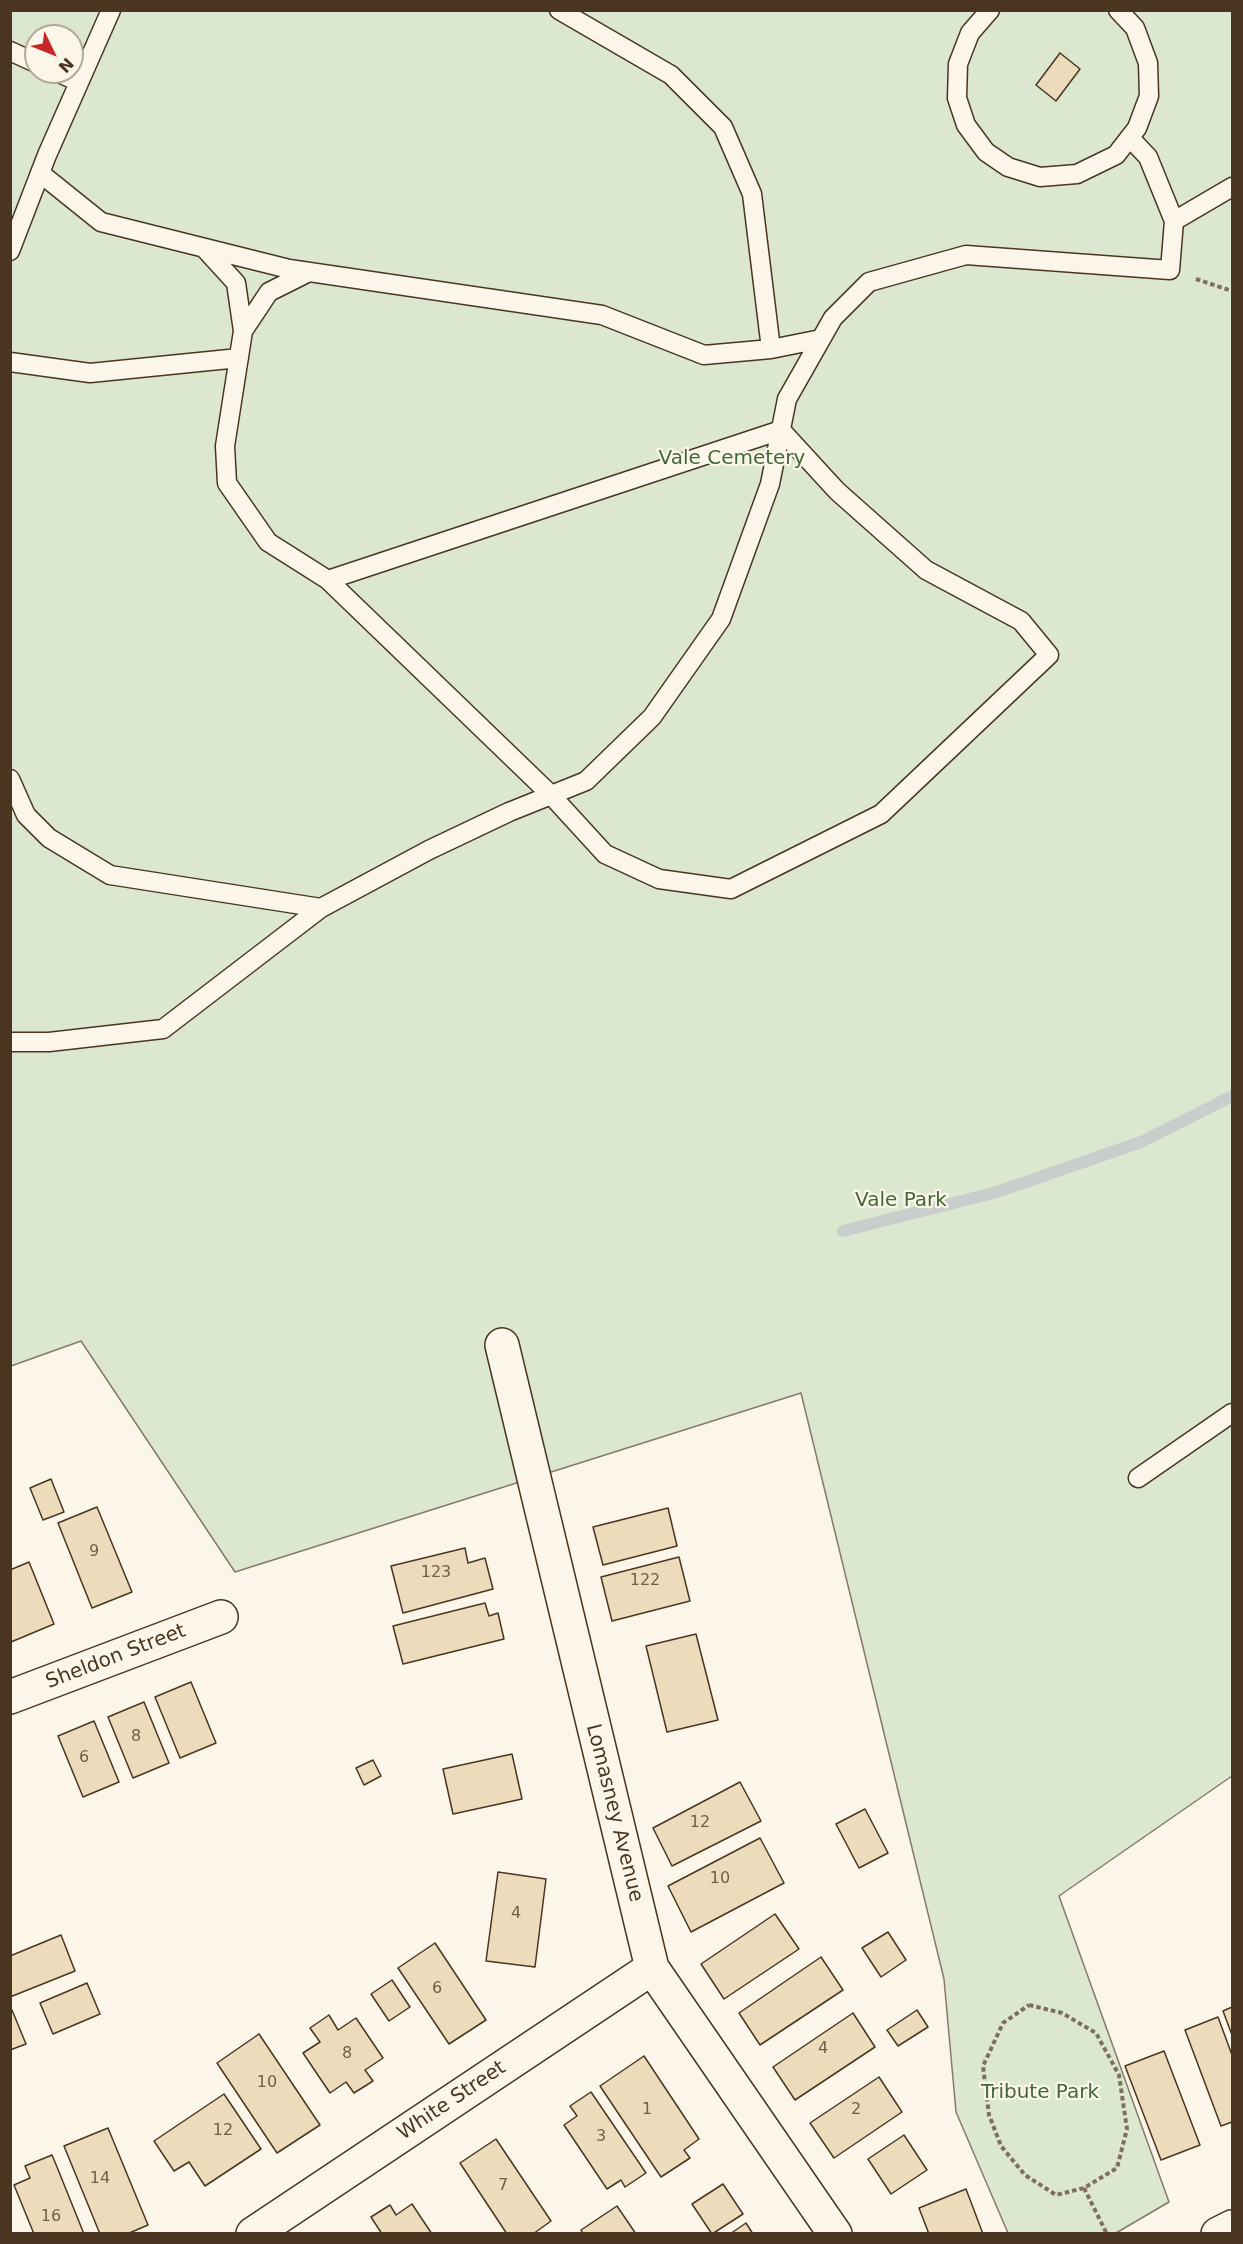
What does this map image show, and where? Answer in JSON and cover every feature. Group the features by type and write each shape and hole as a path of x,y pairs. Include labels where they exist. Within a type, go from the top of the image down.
{"street":[{"name":"Lomasney Avenue","path":"502,1345 652,1968 835,2234"},
{"name":"Sheldon Street","path":"10,1696 221,1617"},
{"name":"White Street","path":"253,2234 652,1968"},
{"path":"1218,2234 1233,2227"}],"lane":[{"path":"84,73 111,10"},
{"path":"559,10 671,75 723,128 752,194 771,349"},
{"path":"990,10 970,33 958,64 957,98 966,125 986,152 1008,167 1040,177 1077,174 1116,155 1137,128 1149,96 1148,63 1134,28 1118,10"},
{"path":"10,51 24,57"},
{"path":"10,251 40,173 79,84"},
{"path":"10,1042 49,1041 163,1029 321,908 429,850 509,812 586,781 652,717 722,619 770,484 787,399 832,318 869,282 966,255 1170,270 1174,221 1148,157 1130,138"},
{"path":"40,173 101,222 309,272 602,315 704,355 771,349 821,339"},
{"path":"1174,221 1233,187"},
{"path":"204,248 236,284 243,332 225,446 227,483 268,542 328,580 551,795 604,854 659,879 732,890 881,814 1049,655 1021,621 926,570 837,491 781,430"},
{"path":"243,332 269,292 309,272"},
{"path":"10,362 90,373 239,358"},
{"path":"328,580 781,430"},
{"path":"10,779 26,815 49,838 110,875 321,908"},
{"path":"1138,1478 1233,1413"}],"path":[{"path":"1170,270 1233,291"},
{"path":"1029,2005 1062,2013 1096,2033 1119,2075 1127,2129 1117,2168 1084,2188 1056,2195 1024,2175 1001,2146 989,2115 983,2066 1003,2023 1029,2005"},
{"path":"1084,2188 1107,2234"}],"green space":[{"name":"Vale Cemetery","path":"10,11 1232,11 1232,1776 1059,1896 1169,2202 1116,2233 1008,2233 956,2112 944,1979 801,1393 235,1572 81,1341 11,1366"}],"building":[{"path":"1060,53 1080,69 1056,101 1036,85"},
{"path":"51,1479 64,1512 43,1520 30,1488"},
{"path":"97,1507 132,1592 92,1608 58,1523"},
{"path":"668,1508 677,1546 603,1565 593,1527"},
{"path":"465,1548 468,1563 485,1558 493,1589 403,1613 391,1566"},
{"path":"679,1557 690,1601 612,1621 601,1577"},
{"path":"29,1562 54,1624 11,1642 10,1570"},
{"path":"485,1603 489,1616 498,1613 504,1639 403,1664 393,1626"},
{"path":"696,1634 718,1720 667,1732 646,1646"},
{"path":"191,1682 216,1743 180,1758 155,1697"},
{"path":"144,1702 169,1763 133,1778 108,1717"},
{"path":"94,1721 119,1782 83,1797 58,1736"},
{"path":"512,1754 522,1799 453,1814 443,1769"},
{"path":"373,1760 381,1776 364,1785 356,1768"},
{"path":"740,1782 761,1821 672,1866 653,1828"},
{"path":"865,1809 888,1853 859,1868 836,1824"},
{"path":"760,1838 784,1883 691,1932 668,1886"},
{"path":"498,1872 546,1879 535,1967 486,1961"},
{"path":"775,1914 799,1949 724,1999 701,1964"},
{"path":"888,1932 906,1960 881,1977 862,1948"},
{"path":"61,1935 75,1971 10,1997 10,1956"},
{"path":"435,1943 486,2020 449,2044 398,1968"},
{"path":"821,1957 843,1990 760,2045 739,2013"},
{"path":"392,1980 410,2007 389,2021 371,1994"},
{"path":"87,1983 100,2014 53,2034 40,2003"},
{"path":"1232,2007 1232,2035 1223,2011"},
{"path":"10,2010 12,2010 26,2044 10,2050"},
{"path":"917,2010 928,2027 898,2046 887,2030"},
{"path":"853,2013 875,2047 795,2100 773,2067"},
{"path":"329,2015 338,2030 356,2018 383,2058 365,2070 373,2081 354,2093 346,2082 330,2093 303,2053 320,2042 310,2028"},
{"path":"1218,2017 1232,2055 1232,2122 1221,2126 1185,2030"},
{"path":"259,2034 320,2125 277,2153 217,2063"},
{"path":"1164,2051 1200,2145 1161,2160 1125,2066"},
{"path":"644,2056 699,2139 684,2150 690,2158 661,2177 600,2086"},
{"path":"879,2077 902,2112 834,2158 810,2123"},
{"path":"591,2092 646,2173 625,2187 621,2180 607,2189 564,2125 577,2116 570,2106"},
{"path":"224,2094 261,2149 205,2186 189,2162 174,2171 154,2141"},
{"path":"108,2128 148,2225 127,2234 100,2234 64,2146"},
{"path":"904,2135 927,2170 891,2194 868,2159"},
{"path":"496,2139 551,2221 533,2234 507,2234 460,2163"},
{"path":"52,2155 84,2234 34,2234 14,2185 30,2178 25,2166"},
{"path":"723,2184 743,2214 712,2234 692,2204"},
{"path":"966,2189 983,2234 929,2234 919,2208"},
{"path":"412,2204 432,2234 382,2234 371,2217 390,2205 396,2215"},
{"path":"617,2206 636,2234 583,2234 581,2230"},
{"path":"746,2223 753,2234 730,2234"}],"waterway":[{"path":"843,1231 997,1192 1141,1142 1232,1096"}],"park label":[{"name":"Vale Park","path":"901,1201"},
{"name":"Tribute Park","path":"1040,2093"}]}
